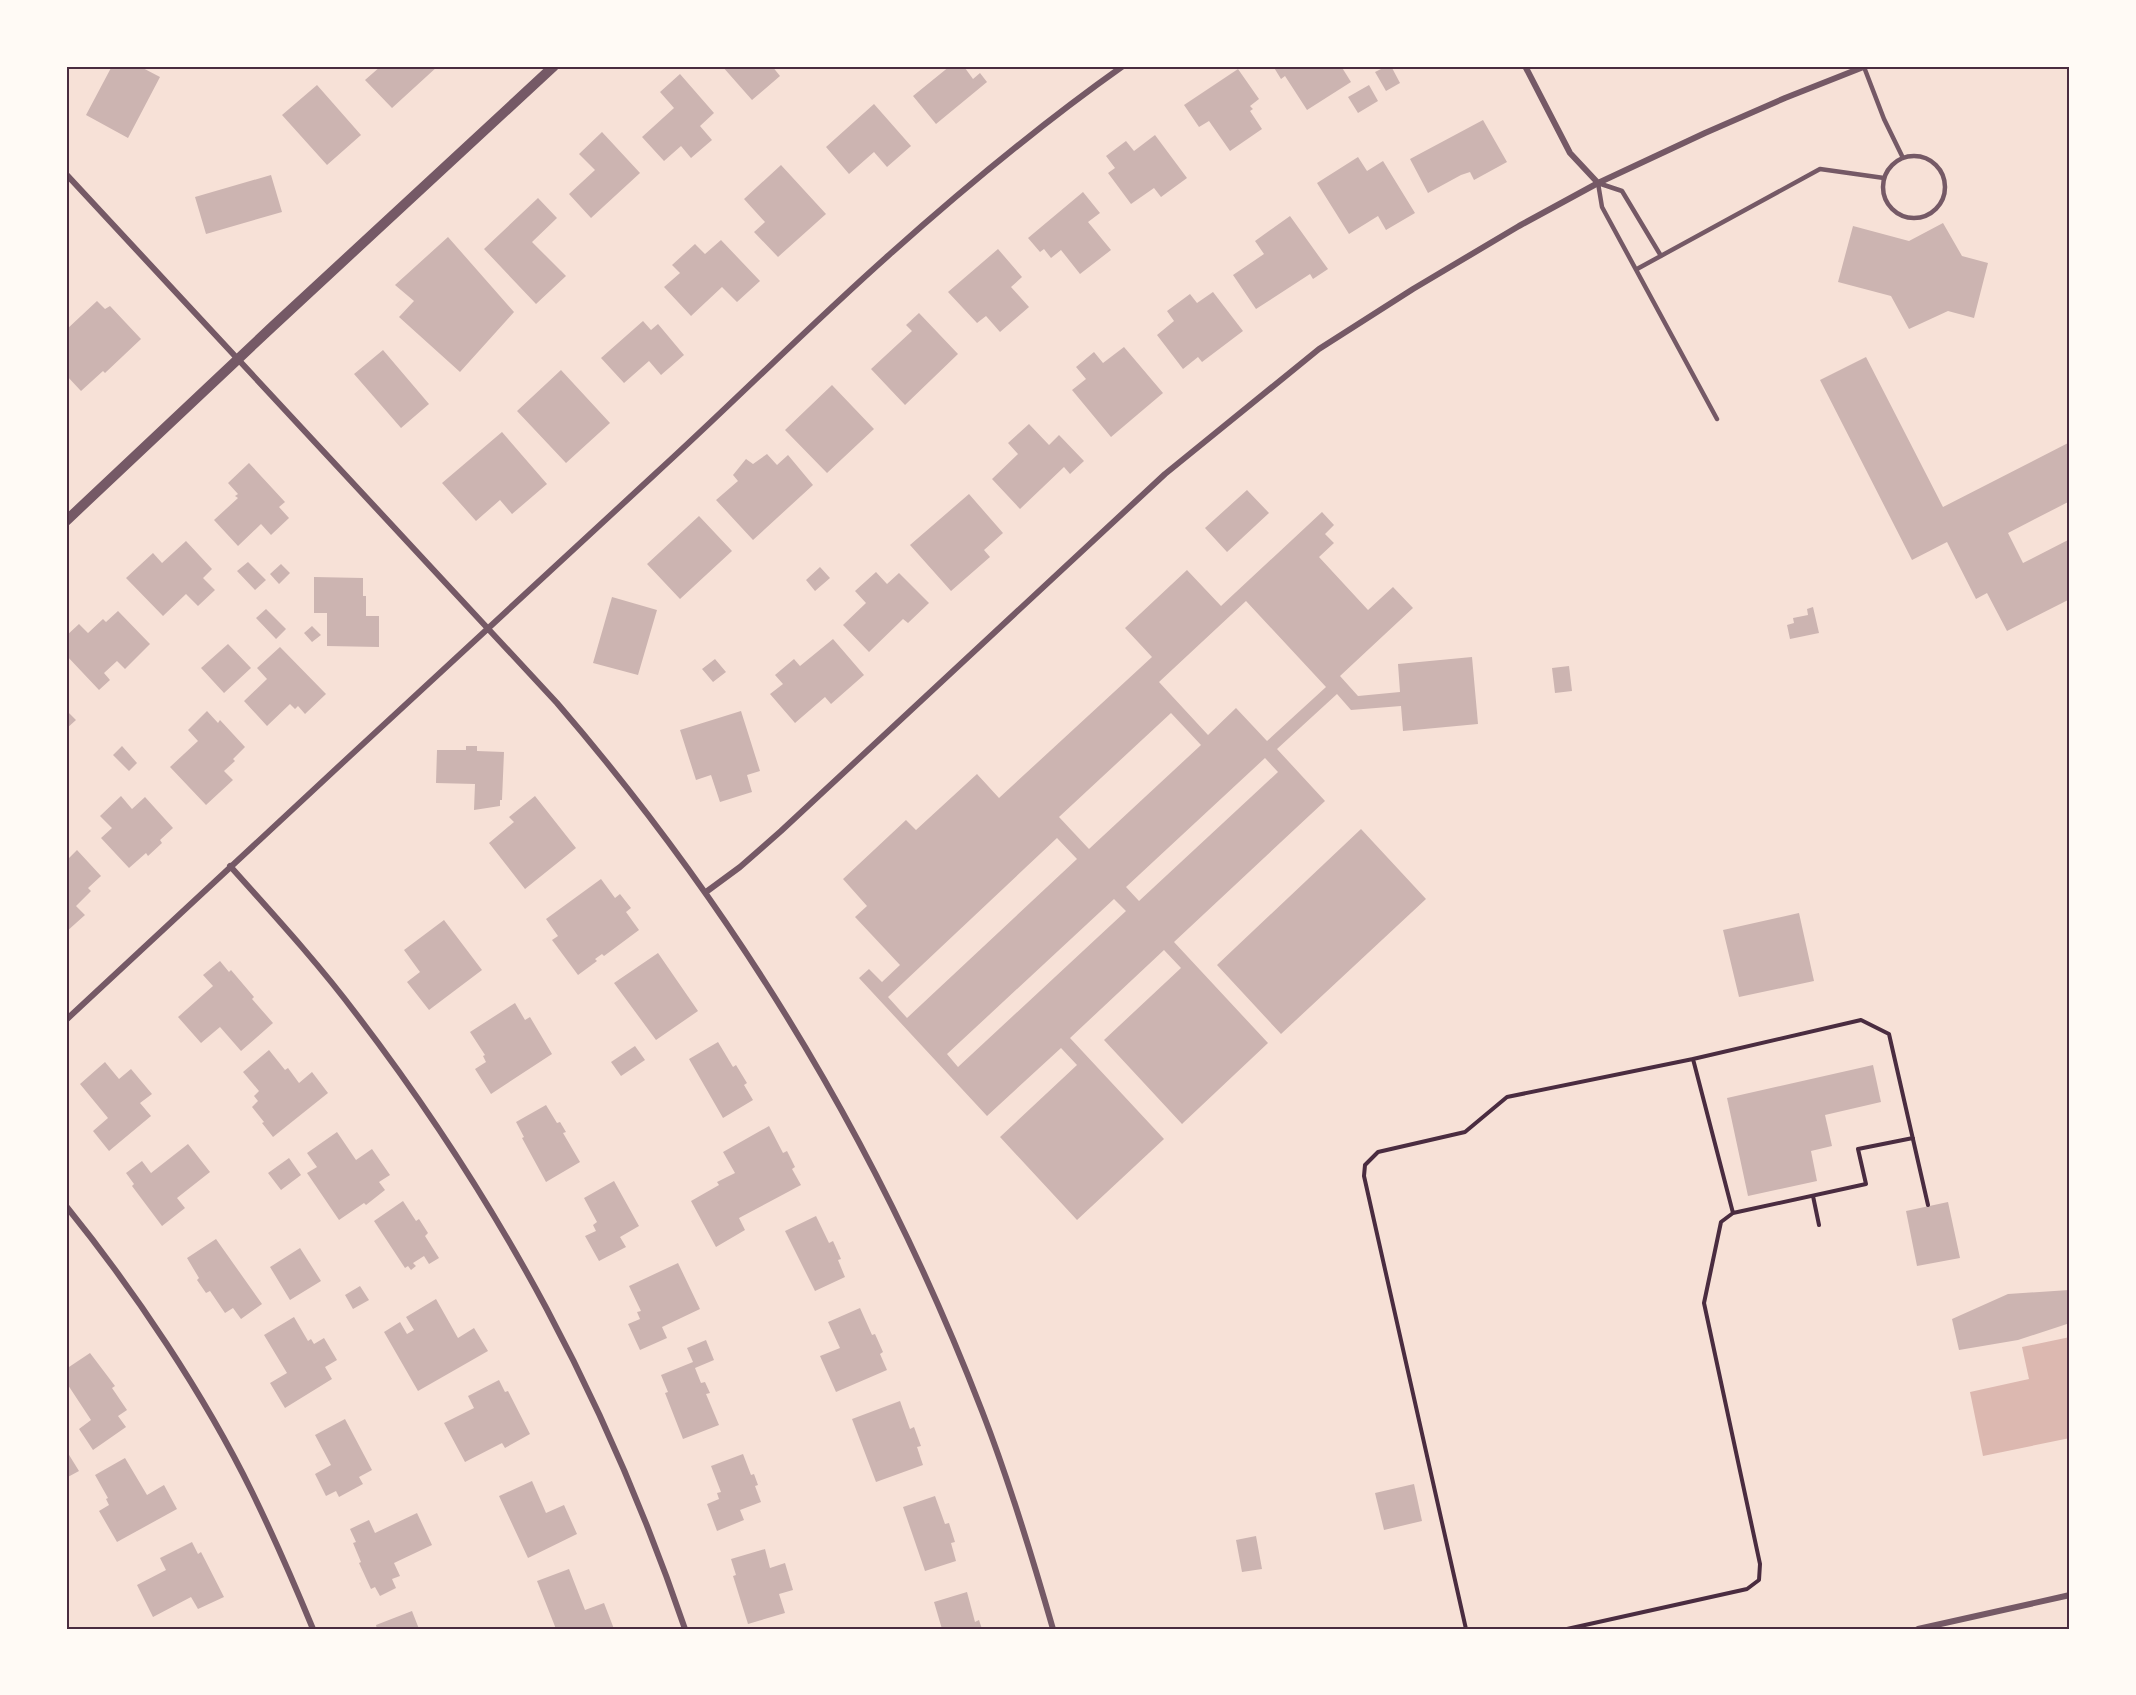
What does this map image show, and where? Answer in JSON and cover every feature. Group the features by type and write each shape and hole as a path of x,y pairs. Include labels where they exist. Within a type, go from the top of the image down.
{"street":[{"path":"66,521 554,66"},
{"path":"66,1020 887,256 1054,116 1123,66"},
{"path":"1525,66 1570,153 1598,183"},
{"path":"706,892 740,867 781,831 1165,474 1319,349 1403,295 1598,183 1705,133 1865,66"},
{"path":"66,174 489,628 604,759 706,892 799,1036 855,1133 903,1229 947,1325 989,1429 1028,1544 1053,1629"},
{"path":"230,866 356,1013 428,1112 490,1207 582,1374 605,1423 665,1570 685,1629"},
{"path":"66,1206 110,1264 208,1412 252,1491 313,1629"},
{"path":"1918,1629 2070,1595"}],"lane":[{"path":"1865,66 1884,119 1903,158"},
{"path":"1924,157 1940,170 1945,189 1942,199 1928,214 1908,217 1898,214 1885,198 1884,178 1895,162 1903,158 1924,157"},
{"path":"1637,269 1820,169 1884,178"},
{"path":"1662,256 1622,191 1598,183 1602,207 1717,419"}],"path":[{"path":"1466,1629 1364,1176 1365,1165 1378,1152 1465,1132 1507,1097 1693,1059 1861,1020 1889,1034 1928,1205"},
{"path":"1693,1059 1732,1213"},
{"path":"1567,1629 1747,1589 1760,1580 1760,1564 1704,1303 1722,1222 1732,1213 1866,1184 1858,1149 1912,1138"},
{"path":"1813,1196 1819,1225"}],"shaded area":[{"path":"2070,1337 2070,1438 1983,1456 1970,1392 2029,1379 2022,1347"}],"building":[{"path":"112,66 139,66 160,77 128,138 86,115"},
{"path":"381,66 438,66 392,108 365,80"},
{"path":"722,66 772,66 780,76 752,100"},
{"path":"950,66 967,66 965,68 973,79 980,73 987,82 936,124 913,96"},
{"path":"1273,66 1341,66 1351,82 1307,110 1285,76 1281,79"},
{"path":"1391,66 1400,83 1386,91 1375,72"},
{"path":"1238,69 1259,99 1250,106 1253,109 1250,111 1262,129 1230,151 1209,121 1199,127 1184,105"},
{"path":"680,74 714,113 700,126 712,140 691,158 681,146 664,161 642,137 674,108 660,92"},
{"path":"317,85 361,135 327,165 282,115"},
{"path":"1369,85 1378,101 1358,113 1348,97"},
{"path":"874,104 911,146 887,167 874,152 849,174 826,147"},
{"path":"1483,120 1507,162 1474,180 1470,172 1461,175 1428,193 1410,159"},
{"path":"602,132 640,173 591,218 569,194 595,170 579,154"},
{"path":"1155,135 1187,178 1161,197 1154,188 1131,204 1108,173 1115,168 1106,156 1126,141 1134,151"},
{"path":"1358,157 1367,171 1383,161 1415,213 1386,230 1378,216 1349,234 1317,183"},
{"path":"781,165 826,214 778,257 754,232 765,222 744,199"},
{"path":"271,175 282,212 206,234 195,197"},
{"path":"1083,192 1100,213 1088,222 1111,250 1080,274 1061,250 1051,258 1044,249 1040,252 1028,238"},
{"path":"538,198 557,218 532,242 566,276 536,304 484,249"},
{"path":"1290,216 1328,269 1313,279 1310,274 1256,309 1233,275 1264,254 1255,241"},
{"path":"1943,223 1962,256 1988,263 1974,318 1948,311 1909,329 1891,296 1838,282 1853,226 1909,241"},
{"path":"448,237 514,312 460,372 399,317 414,301 395,285"},
{"path":"721,240 760,281 737,302 722,287 691,316 664,287 680,273 672,265 695,244 705,254"},
{"path":"998,249 1022,277 1011,287 1029,307 1000,332 986,316 977,323 948,292"},
{"path":"1213,292 1243,331 1202,362 1198,357 1183,369 1157,335 1174,321 1167,311 1190,294 1197,303"},
{"path":"97,301 105,309 110,306 141,339 105,373 103,371 81,391 66,375 66,330"},
{"path":"919,313 958,354 905,405 871,369 912,331 906,325"},
{"path":"643,321 651,330 658,324 684,355 661,375 649,361 624,383 601,358"},
{"path":"1124,347 1163,393 1111,437 1072,390 1086,379 1076,367 1094,352 1103,363"},
{"path":"383,350 429,404 401,428 354,374"},
{"path":"1866,357 1943,507 2070,442 2070,501 2008,533 2023,563 2070,539 2070,599 2007,631 1987,593 1976,599 1947,542 1912,560 1820,380"},
{"path":"561,370 610,423 566,463 517,411"},
{"path":"832,385 874,429 827,473 785,430"},
{"path":"1029,424 1049,445 1059,435 1084,461 1070,474 1064,467 1020,509 992,479 1018,454 1008,443"},
{"path":"502,432 547,484 512,514 500,500 476,521 442,483"},
{"path":"767,454 777,465 788,455 813,485 753,540 716,500 738,481 733,475 746,459 753,464"},
{"path":"249,463 285,502 279,507 289,518 271,535 261,524 238,546 214,520 238,498 235,496 238,494 228,483"},
{"path":"1247,490 1269,513 1227,552 1205,528"},
{"path":"969,494 1003,533 984,550 990,557 951,591 910,545"},
{"path":"1322,512 1334,525 1325,534 1334,543 1319,557 1368,610 1393,587 1413,608 1340,676 1358,696 1400,692 1398,664 1472,657 1478,724 1403,731 1401,706 1351,710 1337,694 1277,749 1325,801 1174,942 1268,1043 1182,1124 1104,1040 1181,968 1164,950 1070,1038 1164,1139 1077,1220 1000,1137 1077,1065 1061,1048 987,1116 859,978 869,969 882,982 900,965 855,917 867,906 843,879 906,820 916,830 977,774 999,798 1152,657 1125,628 1187,570 1221,606","holes":["1246,601 1326,687 1267,741 1236,708 1208,735 1159,682","1171,713 1201,745 1089,849 1059,817","1265,758 1278,772 1139,901 1126,887","1057,838 1077,859 907,1018 888,997","1114,899 1126,911 958,1067 947,1054"]},
{"path":"699,516 732,551 680,599 647,564"},
{"path":"186,541 212,569 203,578 215,590 198,606 186,594 163,616 126,578 153,553 162,563"},
{"path":"248,562 266,580 255,590 237,571"},
{"path":"281,564 290,573 279,584 270,574"},
{"path":"820,567 830,578 815,591 806,580"},
{"path":"876,572 887,584 899,573 929,603 908,623 903,619 869,652 843,625 866,603 855,591"},
{"path":"314,577 363,578 366,616 379,616 379,647 327,646 327,613 314,613"},
{"path":"612,597 657,610 638,675 593,663"},
{"path":"1813,607 1819,633 1790,639 1787,625 1794,623 1793,618 1808,615 1807,609"},
{"path":"266,609 286,629 276,639 256,618"},
{"path":"118,611 150,644 125,669 117,661 104,673 110,680 99,690 66,655 66,636 79,624 88,633 103,619 106,622"},
{"path":"312,626 321,635 312,642 304,633"},
{"path":"833,639 864,675 831,704 825,697 795,723 770,694 783,684 775,675 794,659 800,666"},
{"path":"228,644 251,668 224,693 201,668"},
{"path":"280,647 326,694 305,714 298,706 295,709 290,704 267,726 244,701 267,679 257,668"},
{"path":"715,659 726,672 713,682 702,669"},
{"path":"1569,666 1572,691 1555,693 1552,668"},
{"path":"66,710 76,720 66,729"},
{"path":"207,711 218,723 220,720 245,747 224,771 233,780 206,805 170,767 198,741 188,730"},
{"path":"741,711 760,771 747,775 752,792 720,802 711,775 696,780 680,730"},
{"path":"122,746 137,763 129,771 113,755"},
{"path":"466,746 477,746 477,751 504,752 500,806 474,810 475,784 436,783 437,750 466,750"},
{"path":"121,796 132,809 145,797 173,828 148,856 146,853 129,868 101,838 112,828 100,816"},
{"path":"535,796 576,848 525,889 489,843 514,822 509,817"},
{"path":"1361,829 1426,899 1281,1034 1217,965"},
{"path":"77,850 101,876 88,888 91,891 76,906 85,915 66,932 66,861"},
{"path":"601,879 615,898 620,894 631,908 626,912 639,930 604,956 602,954 595,959 597,961 578,975 552,940 558,936 546,919"},
{"path":"1799,913 1814,981 1739,997 1723,930"},
{"path":"444,920 482,970 429,1010 407,982 420,972 404,950"},
{"path":"658,953 698,1011 656,1040 614,983"},
{"path":"220,961 229,972 231,970 273,1023 241,1051 220,1027 201,1043 178,1017 213,986 203,975"},
{"path":"515,1003 525,1020 530,1017 552,1054 491,1094 475,1069 486,1062 483,1056 485,1055 470,1032"},
{"path":"718,1042 733,1067 736,1065 747,1083 744,1085 753,1100 723,1118 689,1059"},
{"path":"635,1046 645,1060 621,1076 611,1062"},
{"path":"269,1050 285,1070 288,1068 299,1083 312,1072 328,1093 273,1137 252,1107 258,1101 254,1096 259,1091 243,1072"},
{"path":"105,1062 119,1079 131,1069 152,1094 140,1103 151,1116 109,1151 93,1131 108,1118 80,1084"},
{"path":"1873,1065 1881,1102 1825,1115 1832,1146 1811,1151 1817,1181 1748,1196 1727,1098"},
{"path":"546,1105 557,1123 560,1122 566,1132 563,1133 580,1162 546,1182 516,1122"},
{"path":"769,1126 783,1153 787,1151 795,1167 792,1169 801,1185 739,1218 745,1230 716,1247 691,1201 719,1185 717,1182 735,1173 723,1152"},
{"path":"337,1132 356,1160 372,1149 390,1175 379,1182 385,1190 366,1205 364,1203 339,1220 307,1173 317,1167 307,1153"},
{"path":"188,1144 210,1172 177,1198 185,1208 162,1226 132,1186 134,1184 126,1173 142,1161 151,1173"},
{"path":"289,1158 301,1175 281,1190 268,1173"},
{"path":"614,1181 639,1226 620,1237 626,1247 599,1261 585,1236 596,1231 593,1225 597,1222 584,1198"},
{"path":"403,1201 416,1221 419,1219 428,1233 425,1236 439,1258 429,1264 424,1256 413,1263 416,1266 411,1270 408,1266 405,1268 374,1221"},
{"path":"1948,1202 1960,1258 1917,1266 1906,1211"},
{"path":"816,1216 829,1243 833,1241 841,1259 838,1260 845,1277 815,1291 785,1231"},
{"path":"216,1239 262,1304 241,1319 233,1308 225,1313 210,1291 206,1293 187,1258"},
{"path":"300,1248 321,1281 290,1300 270,1267"},
{"path":"678,1263 700,1309 662,1327 667,1338 640,1350 628,1324 640,1319 637,1312 641,1311 629,1286"},
{"path":"360,1286 369,1300 353,1309 345,1295"},
{"path":"2069,1290 2070,1323 2018,1340 1959,1350 1952,1319 2008,1294"},
{"path":"436,1299 458,1338 474,1328 488,1351 418,1391 384,1332 400,1322 407,1334 414,1330 406,1317"},
{"path":"860,1308 872,1335 875,1334 883,1352 880,1354 887,1370 836,1392 820,1356 840,1348 828,1322"},
{"path":"294,1317 308,1341 311,1339 314,1344 324,1338 337,1360 325,1367 332,1379 285,1408 270,1383 287,1373 264,1335"},
{"path":"706,1340 714,1360 695,1368 701,1383 705,1382 710,1393 706,1394 719,1425 683,1439 665,1393 668,1392 661,1375 693,1362 687,1348"},
{"path":"90,1353 115,1386 112,1388 127,1410 118,1416 126,1427 93,1450 79,1429 91,1420 66,1382 66,1369"},
{"path":"499,1380 505,1392 508,1391 530,1434 505,1448 502,1443 465,1462 444,1423 474,1408 468,1396"},
{"path":"900,1401 910,1429 914,1427 921,1446 917,1447 923,1465 876,1482 852,1419"},
{"path":"345,1419 372,1470 359,1477 363,1484 339,1497 336,1491 326,1496 315,1474 331,1465 315,1435"},
{"path":"66,1450 79,1471 66,1478"},
{"path":"743,1454 751,1475 754,1474 758,1485 755,1486 761,1502 740,1510 744,1520 717,1531 707,1504 719,1499 717,1493 721,1492 711,1466"},
{"path":"125,1458 147,1495 164,1485 177,1509 117,1542 99,1511 109,1505 106,1499 108,1498 95,1475"},
{"path":"532,1481 546,1513 564,1505 577,1534 528,1558 499,1496"},
{"path":"1414,1484 1422,1521 1384,1530 1375,1493"},
{"path":"935,1496 945,1524 949,1523 955,1542 951,1543 956,1561 925,1571 903,1507"},
{"path":"417,1513 432,1545 394,1563 400,1576 392,1579 396,1588 380,1596 375,1587 371,1589 359,1563 361,1562 353,1543 356,1542 350,1529 369,1520 375,1533"},
{"path":"1256,1536 1262,1569 1242,1572 1236,1540"},
{"path":"192,1542 198,1554 201,1552 224,1597 198,1609 191,1597 153,1617 137,1585 166,1570 160,1558"},
{"path":"765,1549 770,1568 785,1563 793,1590 779,1594 785,1613 748,1624 733,1576 736,1575 731,1559"},
{"path":"569,1569 585,1610 604,1603 614,1629 556,1629 537,1581"},
{"path":"967,1592 975,1622 979,1620 982,1629 942,1629 934,1602"},
{"path":"412,1611 419,1629 377,1629 376,1625"}]}
